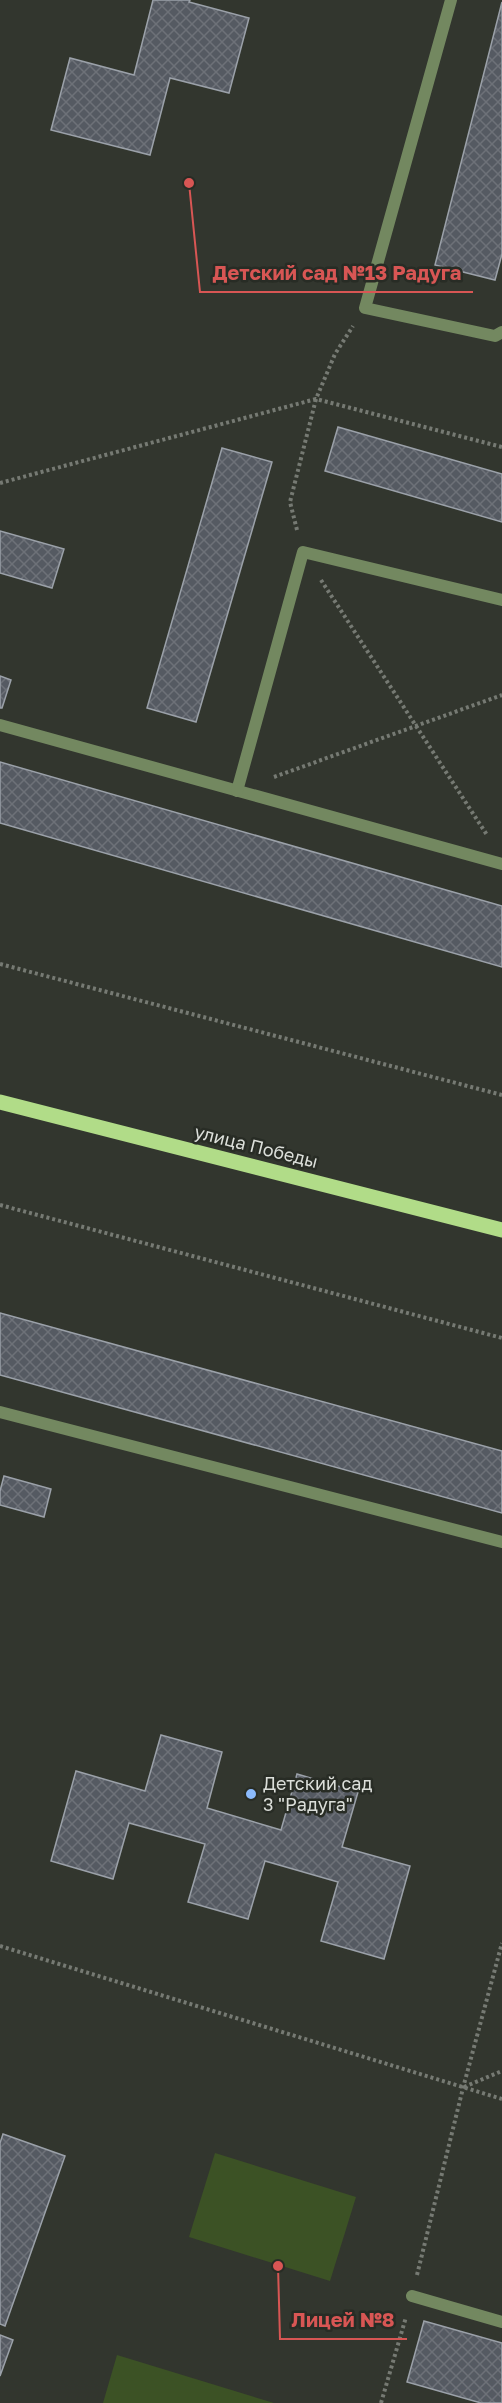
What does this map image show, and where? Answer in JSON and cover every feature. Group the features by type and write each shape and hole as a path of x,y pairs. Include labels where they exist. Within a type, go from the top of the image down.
{"main road":[{"name":"улица Победы","path":"0,1101 502,1230"}],"lane":[{"path":"451,0 365,308 495,336 502,332"},
{"path":"237,791 303,552 502,600"},
{"path":"0,725 502,864"},
{"path":"0,1413 502,1542"},
{"path":"412,2296 502,2322"}],"path":[{"path":"0,483 316,399 502,447"},
{"path":"237,791 502,695"},
{"path":"0,964 502,1095"},
{"path":"0,1205 502,1338"},
{"path":"381,2403 412,2296 463,2088 502,1943"},
{"path":"0,1946 502,2100"},
{"path":"463,2088 502,2071"}],"green space":[{"path":"215,2153 356,2197 330,2281 189,2237"},
{"path":"117,2355 274,2403 103,2403"}],"building":[{"path":"153,0 190,0 189,2 249,18 229,93 170,78 150,155 51,130 70,58 134,75"},
{"path":"502,2 502,254 495,280 435,265"},
{"path":"338,427 502,474 502,522 325,471"},
{"path":"222,448 272,462 196,722 147,708"},
{"path":"0,531 64,549 52,588 0,573"},
{"path":"0,676 11,680 2,708 0,708"},
{"path":"0,762 502,906 502,967 0,823"},
{"path":"0,1313 502,1451 502,1513 0,1375"},
{"path":"4,1476 51,1489 44,1517 0,1505 0,1491"},
{"path":"161,1735 222,1752 207,1808 281,1830 297,1774 358,1792 342,1847 410,1866 384,1959 321,1941 338,1882 265,1861 248,1919 188,1902 205,1844 129,1823 113,1879 51,1861 76,1771 145,1791"},
{"path":"3,2134 65,2156 5,2326 0,2324 0,2143"},
{"path":"424,2321 502,2343 502,2403 481,2403 407,2382"},
{"path":"0,2335 13,2340 0,2376"}],"place":[{"name":"Детский сад №13 Радуга","path":"189,183"},
{"name":"Детский сад 3 \"Радуга\"","path":"251,1794"},
{"name":"Лицей №8","path":"278,2266"}]}
